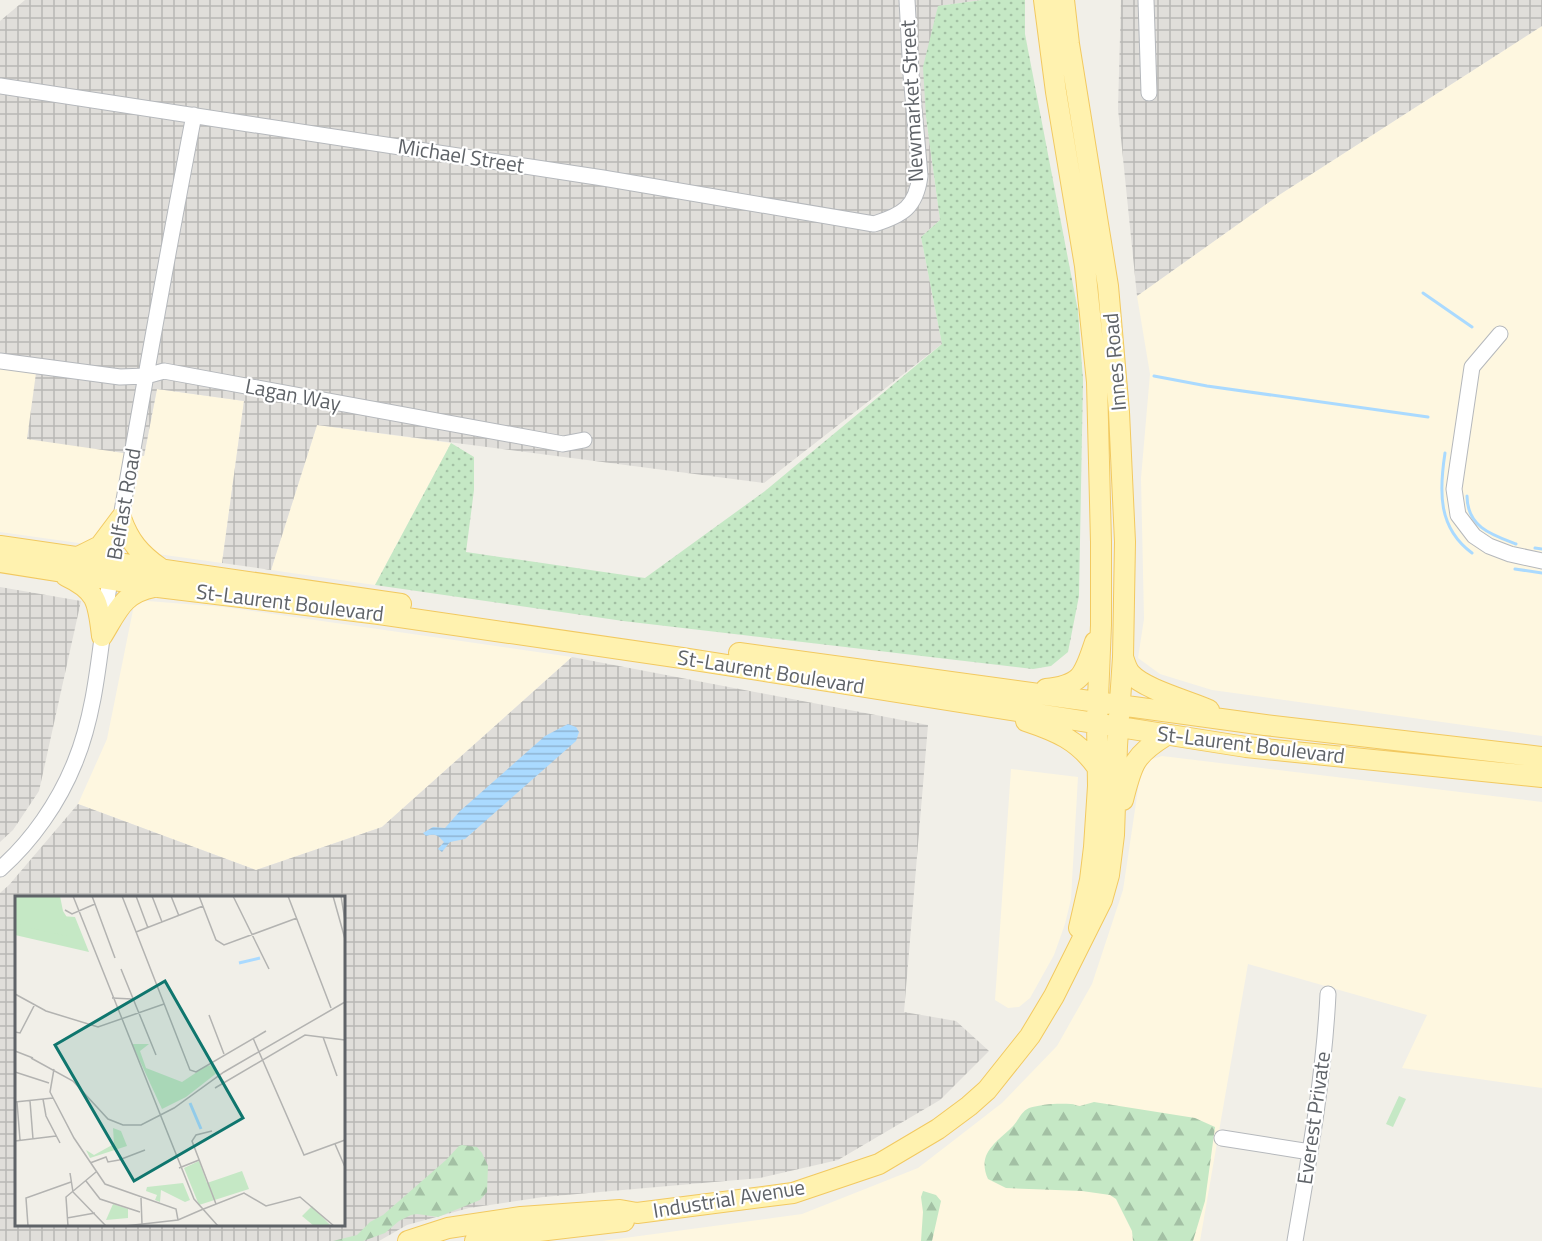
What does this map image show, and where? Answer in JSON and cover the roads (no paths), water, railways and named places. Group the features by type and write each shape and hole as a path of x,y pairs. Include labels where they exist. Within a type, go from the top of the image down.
{"main road":[{"name":"Innes Road","path":"1044,0 1056,92 1085,266 1095,361 1101,542 1101,625 1097,723"},
{"name":"Innes Road","path":"1064,0 1113,332 1125,542 1119,727"},
{"path":"76,558 100,546 121,518"},
{"path":"102,636 128,598 160,578 126,534 121,518"},
{"name":"St-Laurent Boulevard","path":"0,546 76,558 112,571"},
{"name":"St-Laurent Boulevard","path":"0,562 56,571 112,571 584,637 688,653 976,705 1265,750 1542,777"},
{"path":"56,571 79,582 92,593 98,605 102,636"},
{"path":"1022,692 1064,687 1077,679 1088,663 1101,625"},
{"name":"St-Laurent Boulevard","path":"688,653 1098,701 1357,737 1542,757"},
{"path":"1123,657 1130,673 1140,681 1236,720"},
{"path":"976,705 1044,727 1062,736 1081,746 1097,767"},
{"name":"Industrial Avenue","path":"1076,949 1094,847 1097,723"},
{"name":"Industrial Avenue","path":"408,1241 448,1228 521,1217 620,1210 637,1213 793,1192 879,1164 938,1129 987,1090 1016,1056 1054,996 1102,900 1109,875 1114,835 1119,727"},
{"path":"1114,835 1135,760 1165,736"},
{"name":"Industrial Avenue","path":"475,1241 514,1234 621,1222 637,1213"}],"street":[{"name":"Newmarket Street","path":"907,0 920,176 914,201"},
{"path":"1146,0 1149,93"},
{"name":"Michael Street","path":"0,86 641,184 874,224 897,217 914,201"},
{"name":"Belfast Road","path":"0,869 21,851 60,793 76,761 91,708 121,518 194,115"},
{"path":"1500,334 1472,367 1455,489 1458,515 1474,536 1489,546 1510,554 1542,561"},
{"name":"Lagan Way","path":"0,361 120,377 146,376 164,371 562,444 584,440"},
{"name":"Everest Private","path":"1295,1241 1324,1058 1328,994"},
{"path":"1222,1138 1310,1152"}],"water":[{"path":"568,724 576,727 579,732 576,741 465,839 450,842 442,852 438,849 444,842 442,840 436,835 426,836 423,833 433,827 445,828 460,811 545,736"}],"waterway":[{"path":"1423,293 1472,327"},
{"path":"1154,376 1207,386 1428,417"},
{"path":"1445,453 1442,495 1447,521 1461,543 1472,553"},
{"path":"1467,496 1471,515 1482,528 1516,544"},
{"path":"1535,548 1542,549"},
{"path":"1515,569 1542,573"}]}
